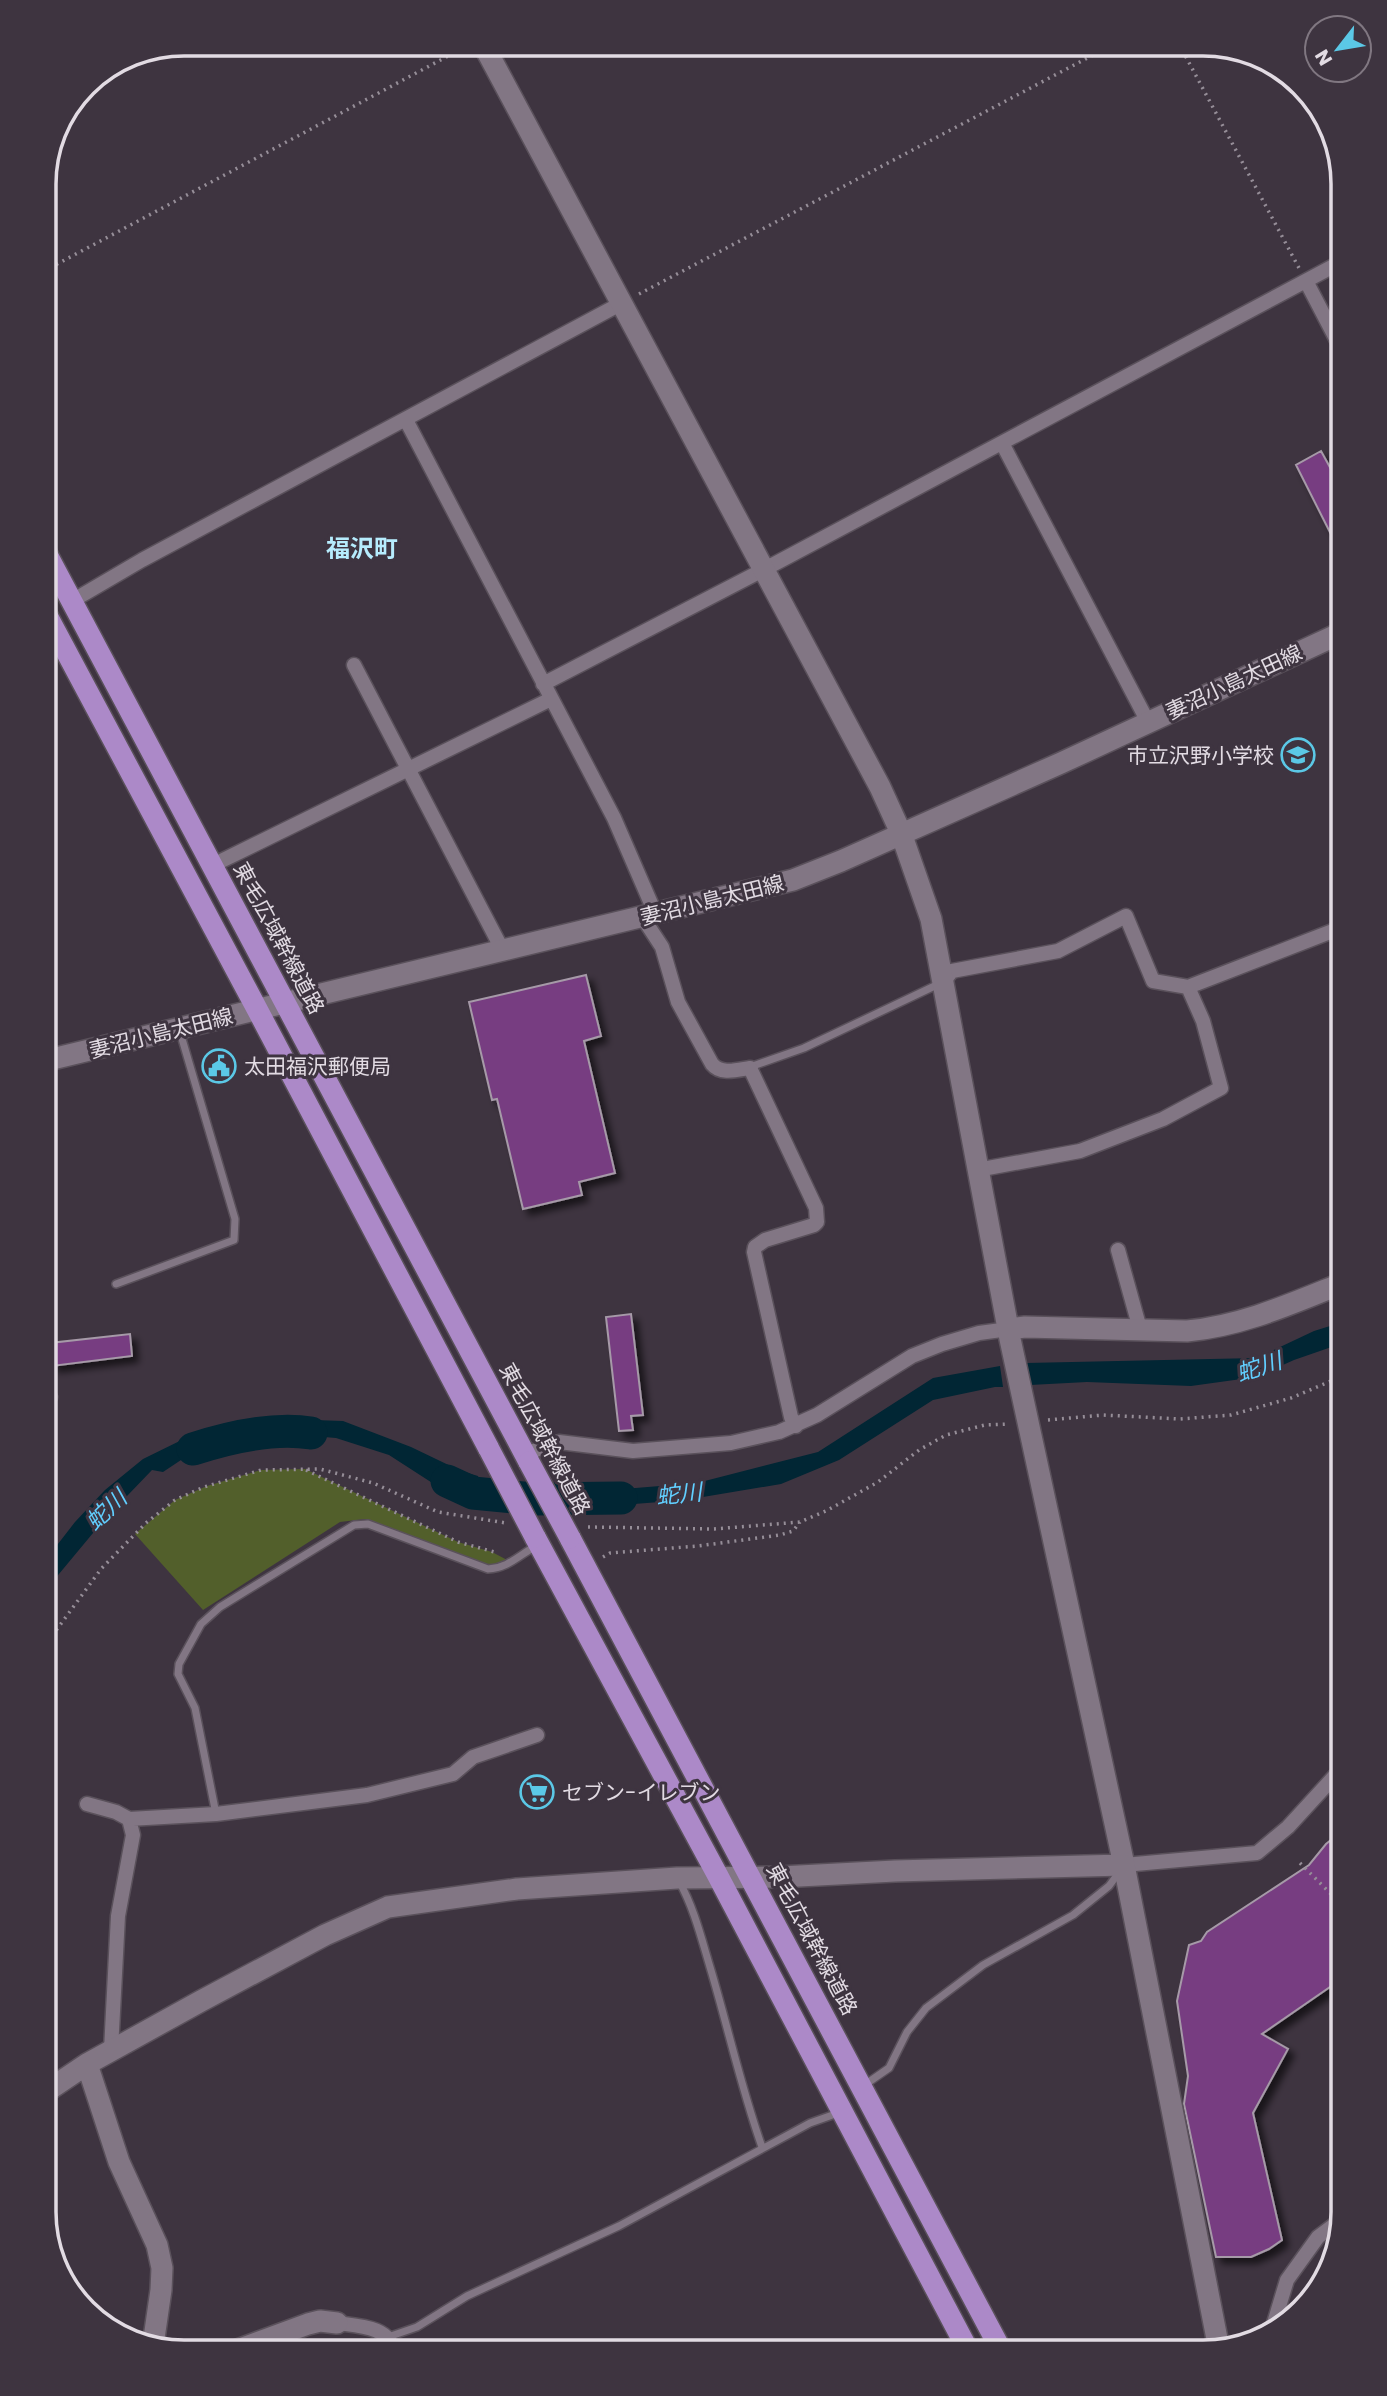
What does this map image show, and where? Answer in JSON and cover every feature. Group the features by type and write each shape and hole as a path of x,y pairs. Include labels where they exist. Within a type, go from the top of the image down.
{"highway":[{"name":"東毛広域幹線道路","path":"56,571 996,2340"},
{"path":"56,634 489,1449 531,1546 718,1876 963,2340"}],"street":[{"path":"489,56 880,787 901,833 931,919 1010,1334 1032,1419 1217,2339"},
{"path":"543,684 1331,267"},
{"path":"1306,281 1331,329"},
{"path":"72,601 142,560 622,303"},
{"path":"405,420 614,818 662,947 682,1011 717,1070 750,1068 818,1214 817,1222 809,1228 765,1240 755,1247 791,1417 796,1426"},
{"path":"1002,443 1148,722"},
{"name":"妻沼小島太田線","path":"56,1058 793,880 841,861 1331,638"},
{"path":"354,665 503,951"},
{"path":"213,865 551,699"},
{"path":"943,982 952,971 1058,951 1126,916 1153,981 1188,987 1331,932"},
{"path":"977,1170 1080,1151 1163,1119 1221,1088 1203,1021 1188,987"},
{"path":"1118,1250 1140,1329"},
{"path":"527,1458 559,1442 633,1451 731,1443 796,1426 912,1356 967,1337 1010,1334 1038,1327 1187,1331 1220,1327 1331,1287"},
{"path":"87,1804 116,1812 129,1819 216,1814 367,1795 453,1774 473,1757 537,1735"},
{"path":"56,2085 111,2050 325,1935 388,1907 517,1889 677,1878 1124,1866 1257,1853 1288,1827 1331,1780"},
{"path":"111,2050 118,1916 133,1835 129,1819"},
{"path":"87,2064 119,2162 157,2245 162,2268 154,2336"},
{"path":"1275,2318 1287,2280 1318,2237 1330,2228"},
{"path":"265,2340 320,2321 367,2328 388,2337 389,2340"}],"lane":[{"path":"750,1068 804,1048 943,982"},
{"path":"117,1284 234,1240 235,1219 179,1028"},
{"path":"216,1814 195,1708 178,1674 179,1664 201,1624 220,1607 354,1524 368,1524 488,1569 501,1568 531,1546"},
{"path":"862,2086 888,2068 907,2032 926,2008 983,1965 1073,1915 1109,1886 1124,1866"},
{"path":"677,1878 691,1903 719,1994 744,2094 762,2147"},
{"path":"388,2337 417,2327 467,2296 619,2226 762,2147 810,2123 842,2111"}],"path":[{"path":"56,265 448,56"},
{"path":"622,303 1091,56"},
{"path":"1185,56 1306,281"},
{"path":"1032,1419 1103,1415 1180,1419 1231,1415 1290,1398 1331,1381"},
{"path":"305,1469 458,1542 492,1552 531,1546"},
{"path":"603,1556 610,1553 698,1546 780,1535 793,1531 800,1522"},
{"path":"1300,1863 1331,1894"}],"green space":[{"path":"305,1469 458,1542 492,1552 511,1562 488,1569 365,1519 340,1522 203,1610 135,1534 175,1500 207,1486 261,1470"}],"water":[{"path":"1331,1326 1331,1347 1256,1377 1191,1386 1087,1382 1030,1385 1026,1363 1257,1358"},
{"path":"1000,1366 1003,1387 933,1400 839,1460 781,1484 685,1500 583,1508 574,1493 697,1483 818,1452 933,1378"},
{"path":"255,1418 343,1421 478,1476 494,1508 437,1486 389,1455 336,1438 275,1433 230,1437 190,1454 163,1472 152,1470 103,1521 56,1578 56,1547 105,1490 143,1459 198,1432"}],"building":[{"path":"1321,451 1331,469 1331,534 1296,465"},
{"path":"586,975 601,1036 584,1041 615,1173 579,1182 582,1195 523,1209 497,1099 492,1100 469,1002"},
{"path":"631,1314 643,1415 631,1416 633,1430 619,1431 606,1317"},
{"path":"130,1334 132,1356 56,1366 56,1342"},
{"path":"1331,1840 1331,1986 1262,2034 1288,2049 1253,2113 1282,2240 1251,2257 1216,2257 1184,2104 1188,2076 1177,2001 1189,1945 1201,1941 1207,1932 1309,1865"}],"waterway":[{"name":"蛇川","path":"193,1449 251,1434 281,1431 311,1433"},
{"name":"蛇川","path":"447,1481 473,1493 533,1499 621,1498"}],"place":[{"name":"市立沢野小学校","path":"1298,755"},
{"name":"太田福沢郵便局","path":"219,1066"},
{"name":"セブン-イレブン","path":"537,1792"}],"district":[{"name":"福沢町","path":"362,548"}]}
